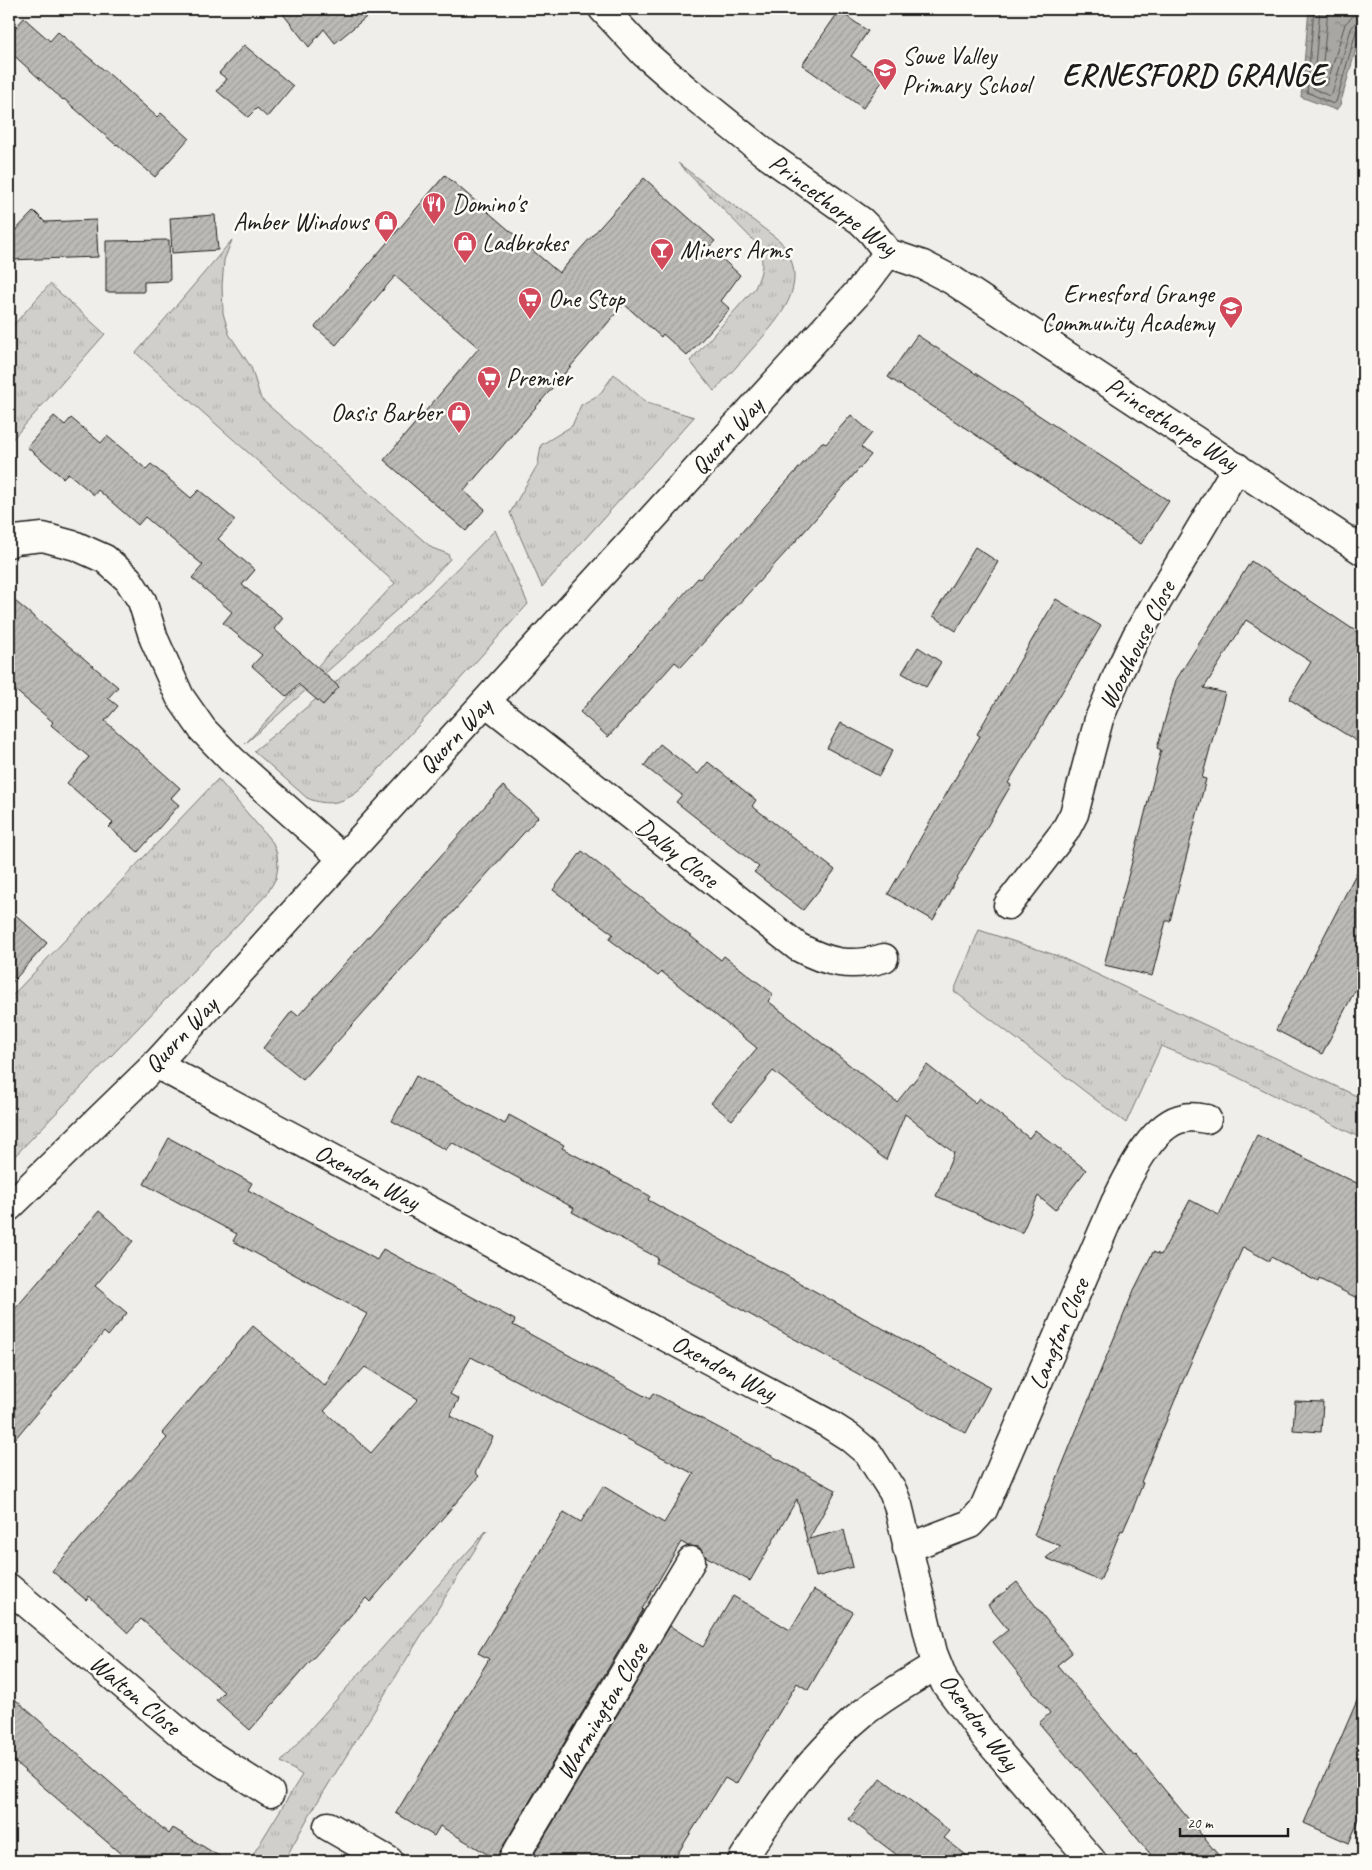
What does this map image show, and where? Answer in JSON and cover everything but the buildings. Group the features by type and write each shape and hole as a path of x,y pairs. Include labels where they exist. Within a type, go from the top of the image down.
{"street":[{"name":"Princethorpe Way","path":"603,9 644,53 684,88 766,154 861,221 888,253 923,265 952,280 1363,551"},
{"name":"Quorn Way","path":"9,1207 156,1064 861,289 888,253"},
{"name":"Woodhouse Close","path":"1008,905 1065,831 1074,814 1099,719 1118,674 1136,637 1237,467"},
{"path":"9,543 15,540 43,537 76,546 105,559 128,579 142,601 154,639 180,697 204,730 232,760 342,858"},
{"name":"Dalby Close","path":"486,702 798,947 818,958 834,962 869,963 884,958"},
{"name":"Oxendon Way","path":"156,1064 840,1430 868,1453 886,1479 898,1505 937,1665 946,1683 968,1715 1092,1861"},
{"name":"Langton Close","path":"907,1548 970,1524 983,1510 1115,1202 1134,1164 1152,1140 1171,1123 1182,1118 1207,1119"},
{"name":"Warmington Close","path":"512,1861 691,1561"},
{"name":"Walton Close","path":"9,1588 192,1743 270,1793"},
{"path":"742,1861 775,1812 825,1749 864,1713 937,1665"},
{"path":"328,1826 389,1861"}],"green space":[{"path":"678,163 780,241 789,256 794,271 793,285 783,311 764,336 714,391 690,361 755,288 760,275 762,259 754,241"},
{"path":"232,240 224,260 222,286 223,313 229,334 251,367 261,399 432,548 448,554 450,559 426,584 245,744 395,583 136,353"},
{"path":"50,284 105,334 9,443 9,330"},
{"path":"614,374 647,403 694,417 542,587 510,513 538,464 541,445 572,426 581,405 600,394"},
{"path":"495,530 528,604 361,789 348,798 336,802 329,803 307,798 254,751 378,644"},
{"path":"218,779 273,843 277,854 276,878 267,894 9,1162 9,999"},
{"path":"979,930 1058,956 1363,1099 1363,1139 1233,1075 1161,1046 1126,1123 954,991"},
{"path":"487,1530 310,1814 284,1861 249,1861 302,1775 281,1762"}],"water":[{"path":"1309,9 1363,9 1363,25 1340,105 1336,110 1301,97"}],"place":[{"name":"Sowe Valley Primary School","path":"885,91"},
{"name":"Domino's","path":"434,225"},
{"name":"Amber Windows","path":"386,243"},
{"name":"Ladbrokes","path":"465,264"},
{"name":"Miners Arms","path":"662,271"},
{"name":"One Stop","path":"530,320"},
{"name":"Ernesford Grange Community Academy","path":"1231,329"},
{"name":"Premier","path":"489,399"},
{"name":"Oasis Barber","path":"459,434"}],"district":[{"name":"ERNESFORD GRANGE","path":"1194,75"}]}
